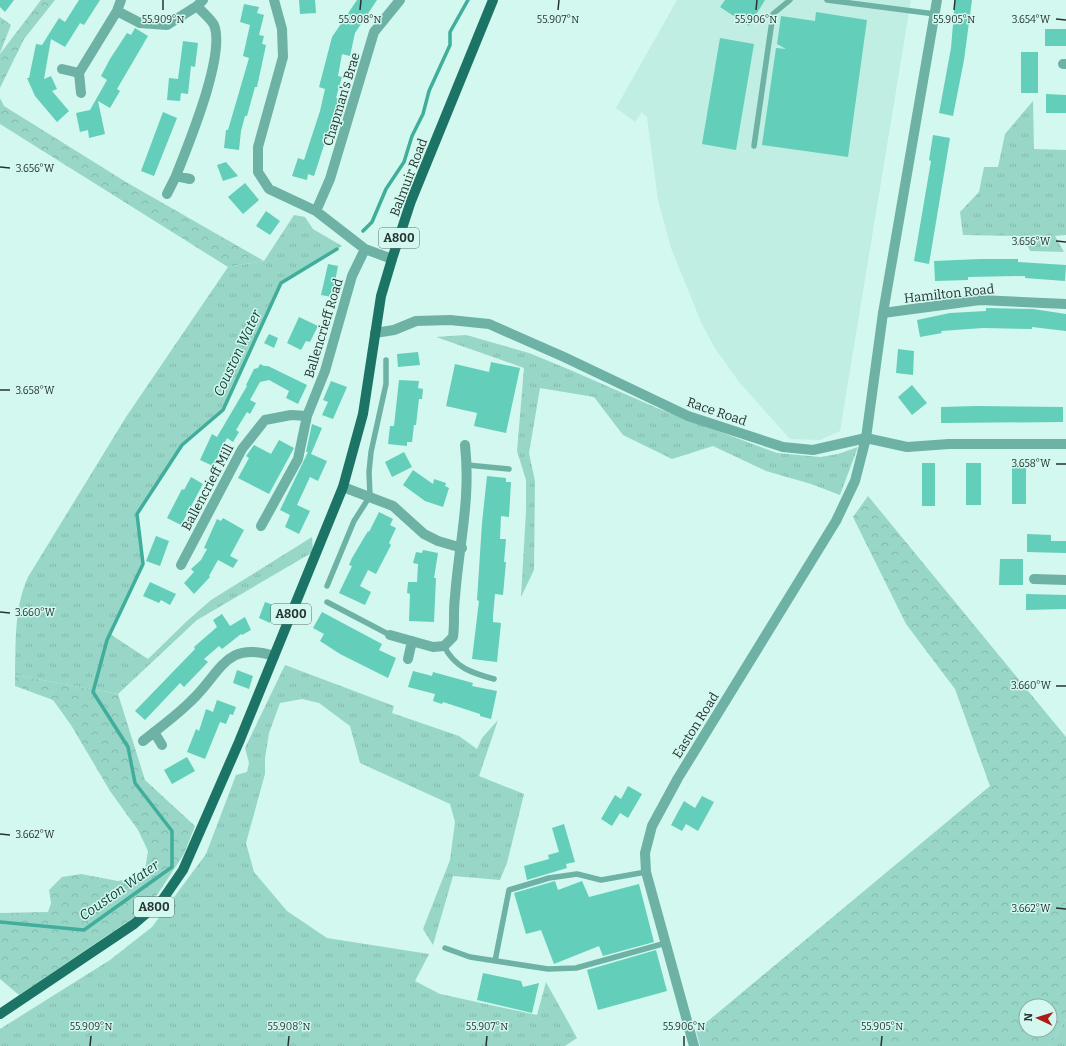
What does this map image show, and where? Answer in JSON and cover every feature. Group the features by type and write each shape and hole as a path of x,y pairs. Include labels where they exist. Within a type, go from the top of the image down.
{"main road":[{"name":"Balmuir Road","path":"343,487 363,414 381,296 392,259 411,201 493,0"},
{"name":"A800","path":"0,1014 134,924 163,899 183,870 274,656 343,487"}],"street":[{"path":"81,93 79,73 117,11 121,0"},
{"path":"274,0 282,29 283,57 258,147 258,172 269,189 316,211 365,249 392,259"},
{"name":"Chapman's Brae","path":"316,211 330,179 374,32 400,0"},
{"name":"Easton Road","path":"694,1046 646,872 645,853 652,826 682,771 836,521 855,481 866,438 883,313 937,0"},
{"path":"117,11 140,23 167,25 200,3 214,25 216,51 205,97 176,176 167,194"},
{"path":"62,70 79,73"},
{"path":"176,176 190,179"},
{"name":"Ballencrieff Road","path":"261,526 298,458 307,416 325,371 352,276 365,249"},
{"name":"Hamilton Road","path":"883,313 980,300 1066,304"},
{"name":"Race Road","path":"375,333 394,330 416,321 450,320 489,324 564,357 688,416 783,447 813,450 866,438 907,447 949,444 1066,444"},
{"name":"Ballencrieff Mill","path":"181,565 242,449 265,420 291,415 307,416"},
{"path":"390,635 433,646 444,646 453,637 454,597 466,516 467,465 465,445"},
{"path":"343,487 393,506 424,534 438,541 462,548"},
{"path":"1034,579 1066,580"},
{"path":"408,659 412,641"},
{"path":"143,741 190,702 206,686 223,662 248,650 260,651 274,656"},
{"path":"154,732 162,745"}],"lane":[{"path":"754,146 773,14 790,0"},
{"path":"827,0 935,14"},
{"path":"327,586 354,522 370,496 369,472 371,452 386,384 386,360"},
{"path":"467,465 509,469"},
{"path":"327,602 390,635"},
{"path":"444,646 449,657 468,672 494,679"},
{"path":"495,961 509,890 549,878 577,874 601,880 646,872"},
{"path":"445,948 470,957 548,969 576,968 666,943"}],"shaded area":[{"path":"677,0 911,0 840,431 820,440 790,439 739,382 714,347 701,322 671,248 658,200 647,118 642,112 635,122 616,108"}],"green space":[{"path":"41,0 55,0 24,39 0,88 0,54"},
{"path":"0,17 11,25 0,53"},
{"path":"0,98 4,106 126,182 264,261 228,267 0,124"},
{"path":"1033,101 1034,149 1066,150 1066,235 1055,236 1064,252 1030,251 1023,236 963,235 960,212 979,192 984,167 998,167 1005,134"},
{"path":"294,215 305,217 313,229 342,246 281,283 223,410 182,445 137,514 143,564 110,634 148,659 211,600 312,537 313,552 197,620 118,694 15,675 18,613 23,589 28,577 126,417 228,267 264,261"},
{"path":"466,335 529,353 657,408 777,453 820,457 838,454 858,447 840,495 811,484 766,471 713,446 672,459 623,435 594,397 540,388 529,453 535,481 534,570 521,597 526,511 526,480 517,451 524,368 436,337"},
{"path":"868,496 1066,737 1066,1019 1058,1032 1058,998 1018,998 1018,1038 1054,1038 1049,1046 700,1046 696,1031 990,786 955,689 906,624 853,517"},
{"path":"285,665 394,706 392,713 459,736 477,749 482,738 498,720 479,776 524,794 507,863 500,880 453,876 433,945 423,929 450,860 455,822 450,804 360,763 350,726 319,703 302,699 280,703 269,733 265,758 265,774 246,843 254,872 287,911 327,938 429,954 415,981 440,994 537,1015 546,982 577,1038 565,1046 0,1046 0,1029 110,960 152,927 206,854 236,775 247,772 249,763 245,748"},
{"path":"15,675 118,694 145,780 195,826 184,854 157,895 136,916 19,995 0,979 0,913 48,912 51,903 49,890 62,877 81,874 118,881 138,877 145,870 148,851 138,830 110,791 71,725 53,700 15,686"},
{"path":"1066,1019 1066,1046 1049,1046 1054,1038 1058,1038 1058,1032"}],"building":[{"path":"0,0 14,0 5,12 0,7"},
{"path":"79,0 100,0 84,25 80,23 65,47 51,39 44,79 51,76 57,89 52,91 69,111 57,122 35,96 27,78 29,78 36,44 42,45 59,18 65,22"},
{"path":"299,0 315,0 316,13 300,14"},
{"path":"357,0 377,0 355,33 350,56 342,54 338,76 342,77 336,98 339,99 314,176 308,174 307,180 292,176 298,158 304,160 320,111 325,89 319,87 332,37"},
{"path":"725,0 765,0 749,26 720,7"},
{"path":"955,0 972,0 964,60 953,116 939,113 951,48"},
{"path":"244,4 259,7 257,13 264,15 259,35 264,36 262,44 266,45 257,87 255,87 241,131 239,150 224,148 226,130 228,130 249,58 243,56 250,25 240,22"},
{"path":"816,12 867,20 848,157 762,145 776,48 786,49 777,44 781,16 815,21"},
{"path":"135,28 148,36 117,89 120,91 110,108 98,101 105,134 89,138 88,130 80,132 76,113 90,110 107,80 101,76 110,59 127,33 131,35"},
{"path":"1045,29 1066,29 1066,46 1045,46"},
{"path":"720,38 754,44 736,150 702,144"},
{"path":"183,41 198,43 195,67 191,66 188,94 181,93 180,101 167,100 169,78 178,79"},
{"path":"1021,52 1038,52 1038,93 1021,93"},
{"path":"1046,94 1066,95 1066,113 1046,113"},
{"path":"163,112 177,118 154,176 141,171"},
{"path":"933,135 950,138 929,264 914,261 931,161 929,160"},
{"path":"226,162 238,176 223,181 217,165"},
{"path":"245,183 259,200 243,214 228,197"},
{"path":"266,211 280,221 270,235 256,226"},
{"path":"1018,259 1018,262 1066,265 1065,281 1025,278 1025,276 968,277 968,280 935,281 934,261"},
{"path":"328,264 338,266 332,297 321,295"},
{"path":"986,308 1033,309 1066,314 1066,331 1032,327 1032,329 983,328 941,331 942,333 920,337 917,320 950,313 986,311"},
{"path":"299,317 318,326 310,342 306,341 301,350 287,343"},
{"path":"269,334 278,338 274,348 264,343"},
{"path":"898,349 914,351 913,375 896,373"},
{"path":"418,352 420,365 398,367 397,354"},
{"path":"491,362 520,368 506,433 474,426 477,413 446,406 455,364 489,372"},
{"path":"260,364 268,366 307,385 298,404 286,398 289,391 269,380 260,382 250,400 256,403 250,414 247,412 236,430 239,432 233,442 227,438 213,466 200,460 212,434 217,437 247,386 246,385 254,369 258,368"},
{"path":"399,380 419,381 418,388 423,389 422,399 419,399 416,425 414,425 412,442 407,442 407,446 388,444 390,426 394,426"},
{"path":"331,381 347,387 333,419 322,415 328,402 323,400"},
{"path":"912,385 927,403 912,415 898,397"},
{"path":"941,407 1063,407 1063,422 941,423"},
{"path":"312,424 322,428 311,454 327,461 318,481 310,477 297,505 310,511 299,534 285,527 290,515 280,510 308,452 306,452"},
{"path":"279,440 294,448 269,494 238,478 249,458 246,456 254,445 271,454"},
{"path":"404,452 412,467 392,477 385,462"},
{"path":"922,463 935,463 935,506 922,506"},
{"path":"966,463 981,463 981,505 966,505"},
{"path":"1026,463 1026,504 1012,504 1012,464"},
{"path":"413,470 433,484 434,479 446,483 445,486 449,488 443,507 425,501 403,485"},
{"path":"487,476 506,478 506,482 511,482 509,517 501,516 500,539 506,539 504,562 506,562 503,595 495,594 493,616 493,622 501,623 497,662 472,659 479,601 477,600 482,523"},
{"path":"191,477 203,484 181,525 167,518 182,489 184,490"},
{"path":"379,512 393,519 390,525 396,528 389,543 391,545 376,574 368,570 360,586 371,592 365,605 339,593 352,566 349,565 352,558 368,531 369,532"},
{"path":"223,518 244,530 230,556 238,560 233,568 218,560 209,576 210,577 194,594 184,583 194,572 191,569 201,560 207,549 204,548 217,519 221,521"},
{"path":"1027,534 1051,535 1051,541 1066,541 1066,553 1027,552"},
{"path":"156,536 169,541 160,566 146,561"},
{"path":"423,550 438,553 434,578 436,578 434,622 409,621 410,594 407,593 408,582 417,582 418,564 413,563 416,552 422,553"},
{"path":"1000,559 1023,559 1023,585 999,585"},
{"path":"150,582 176,594 170,605 161,600 159,603 143,596"},
{"path":"1026,594 1066,595 1066,609 1026,610"},
{"path":"265,602 282,608 277,622 271,620 270,623 259,618"},
{"path":"322,612 382,644 379,650 396,658 388,678 340,654 320,641 324,634 313,628"},
{"path":"222,614 230,626 245,617 251,630 242,635 241,634 222,649 219,646 204,659 208,662 184,687 180,683 145,720 135,711 195,649 194,647 217,627 213,620"},
{"path":"237,670 253,676 249,689 233,683"},
{"path":"413,671 432,676 433,672 473,683 472,686 497,691 491,719 443,702 442,704 433,701 435,694 408,687"},
{"path":"217,700 236,707 233,715 230,714 226,724 220,722 205,759 187,752 196,729 199,731 206,709 213,712"},
{"path":"187,757 195,771 172,784 164,770"},
{"path":"628,786 642,794 628,818 620,813 612,826 601,819 615,795 621,799"},
{"path":"702,796 714,802 698,831 686,824 682,831 671,825 684,801 695,808"},
{"path":"564,824 575,862 566,864 567,868 527,880 524,866 549,859 548,855 559,852 552,828"},
{"path":"555,881 558,890 582,881 589,897 639,884 654,942 603,956 599,946 554,964 541,930 526,934 514,893"},
{"path":"656,950 667,991 598,1010 587,970"},
{"path":"483,973 521,981 523,987 539,983 532,1013 477,1000"}],"waterway":[{"path":"363,231 372,222 386,189 404,162 412,136 423,114 429,91 450,45 450,32 468,0"},
{"name":"Couston Water","path":"0,922 84,930 172,867 172,831 135,783 128,747 93,692 107,640 143,564 137,514 182,445 223,410 281,283 337,249"}]}
